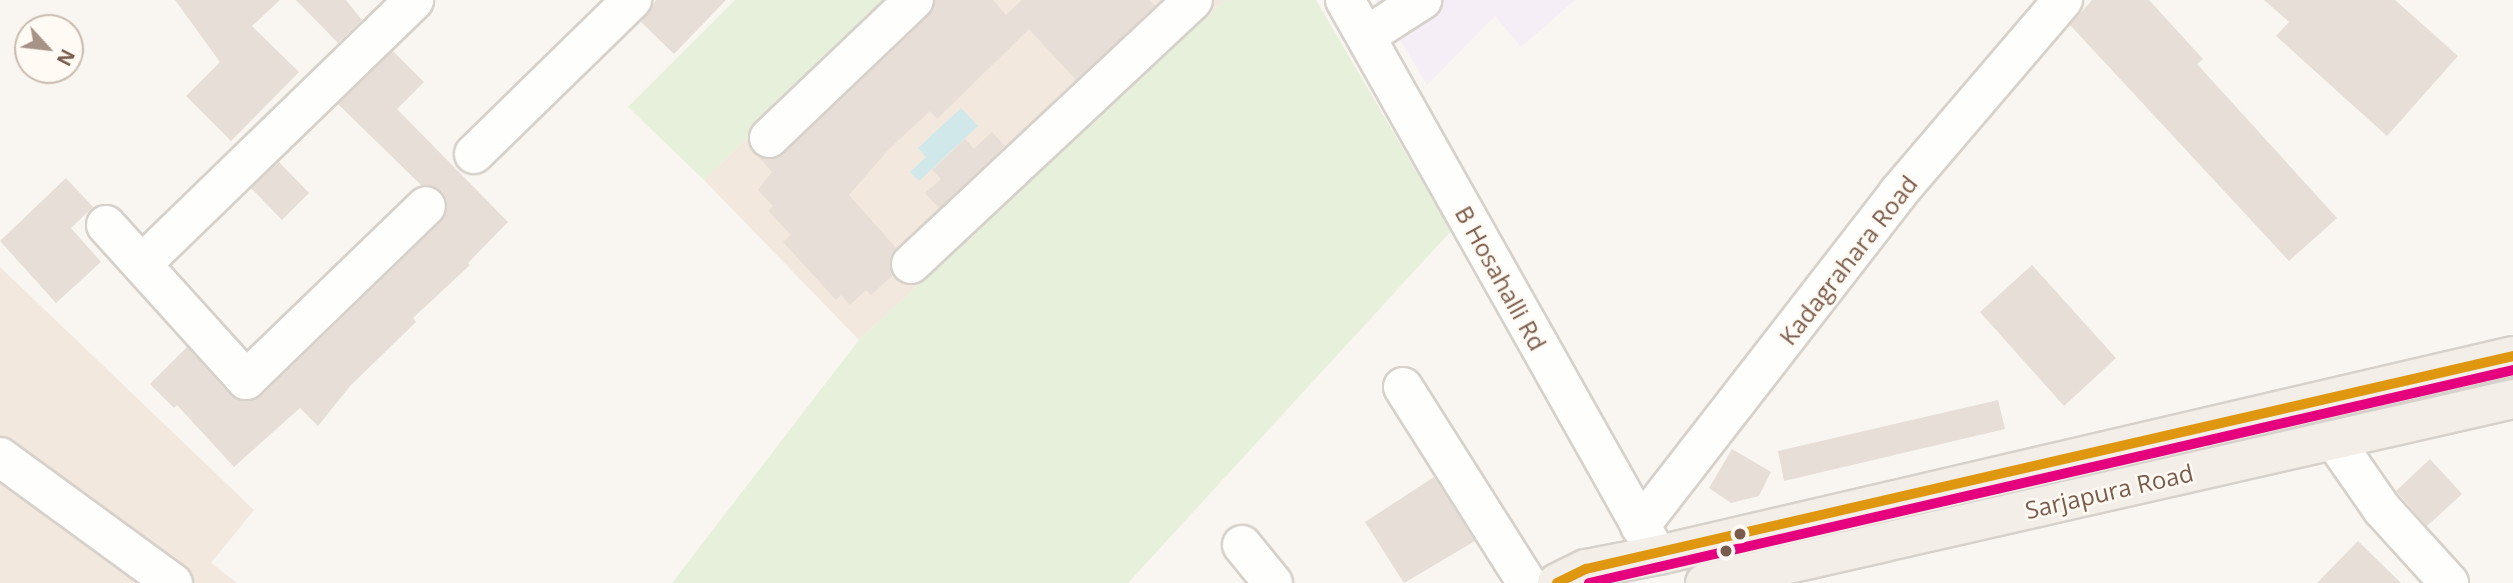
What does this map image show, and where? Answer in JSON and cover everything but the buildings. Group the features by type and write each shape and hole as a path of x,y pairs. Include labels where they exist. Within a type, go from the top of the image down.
{"main road":[{"name":"Sarjapura Road","path":"1557,583 1649,541 2513,355"},
{"name":"Sarjapura Road","path":"1705,583 2334,440 2511,406"}],"street":[{"path":"142,264 414,0"},
{"path":"474,154 632,0"},
{"path":"769,138 914,0"},
{"path":"911,264 1194,0"},
{"name":"B Hosahalli Rd","path":"1345,0 1649,541"},
{"path":"1366,36 1422,0"},
{"name":"Kadagrahara Road","path":"1649,541 1898,193 2063,0"},
{"path":"106,225 246,380 426,206"},
{"path":"1403,387 1527,583"},
{"path":"2334,440 2382,509 2449,583"},
{"path":"0,457 173,583"},
{"path":"1242,545 1273,583"}],"shaded area":[{"path":"890,0 1225,0 859,340 704,180"},
{"path":"1376,0 1575,0 1521,47 1495,16 1427,85"},
{"path":"0,267 254,510 211,563 237,583 0,583"}],"green space":[{"path":"735,0 890,0 704,180 628,107"},
{"path":"1225,0 1316,0 1451,231 1128,583 672,583 859,340"}],"water":[{"path":"961,108 978,126 919,181 910,172 926,157 918,148"}],"transit line":[{"path":"1557,583 1586,569 2513,356"},
{"path":"1589,583 2513,370"}]}
